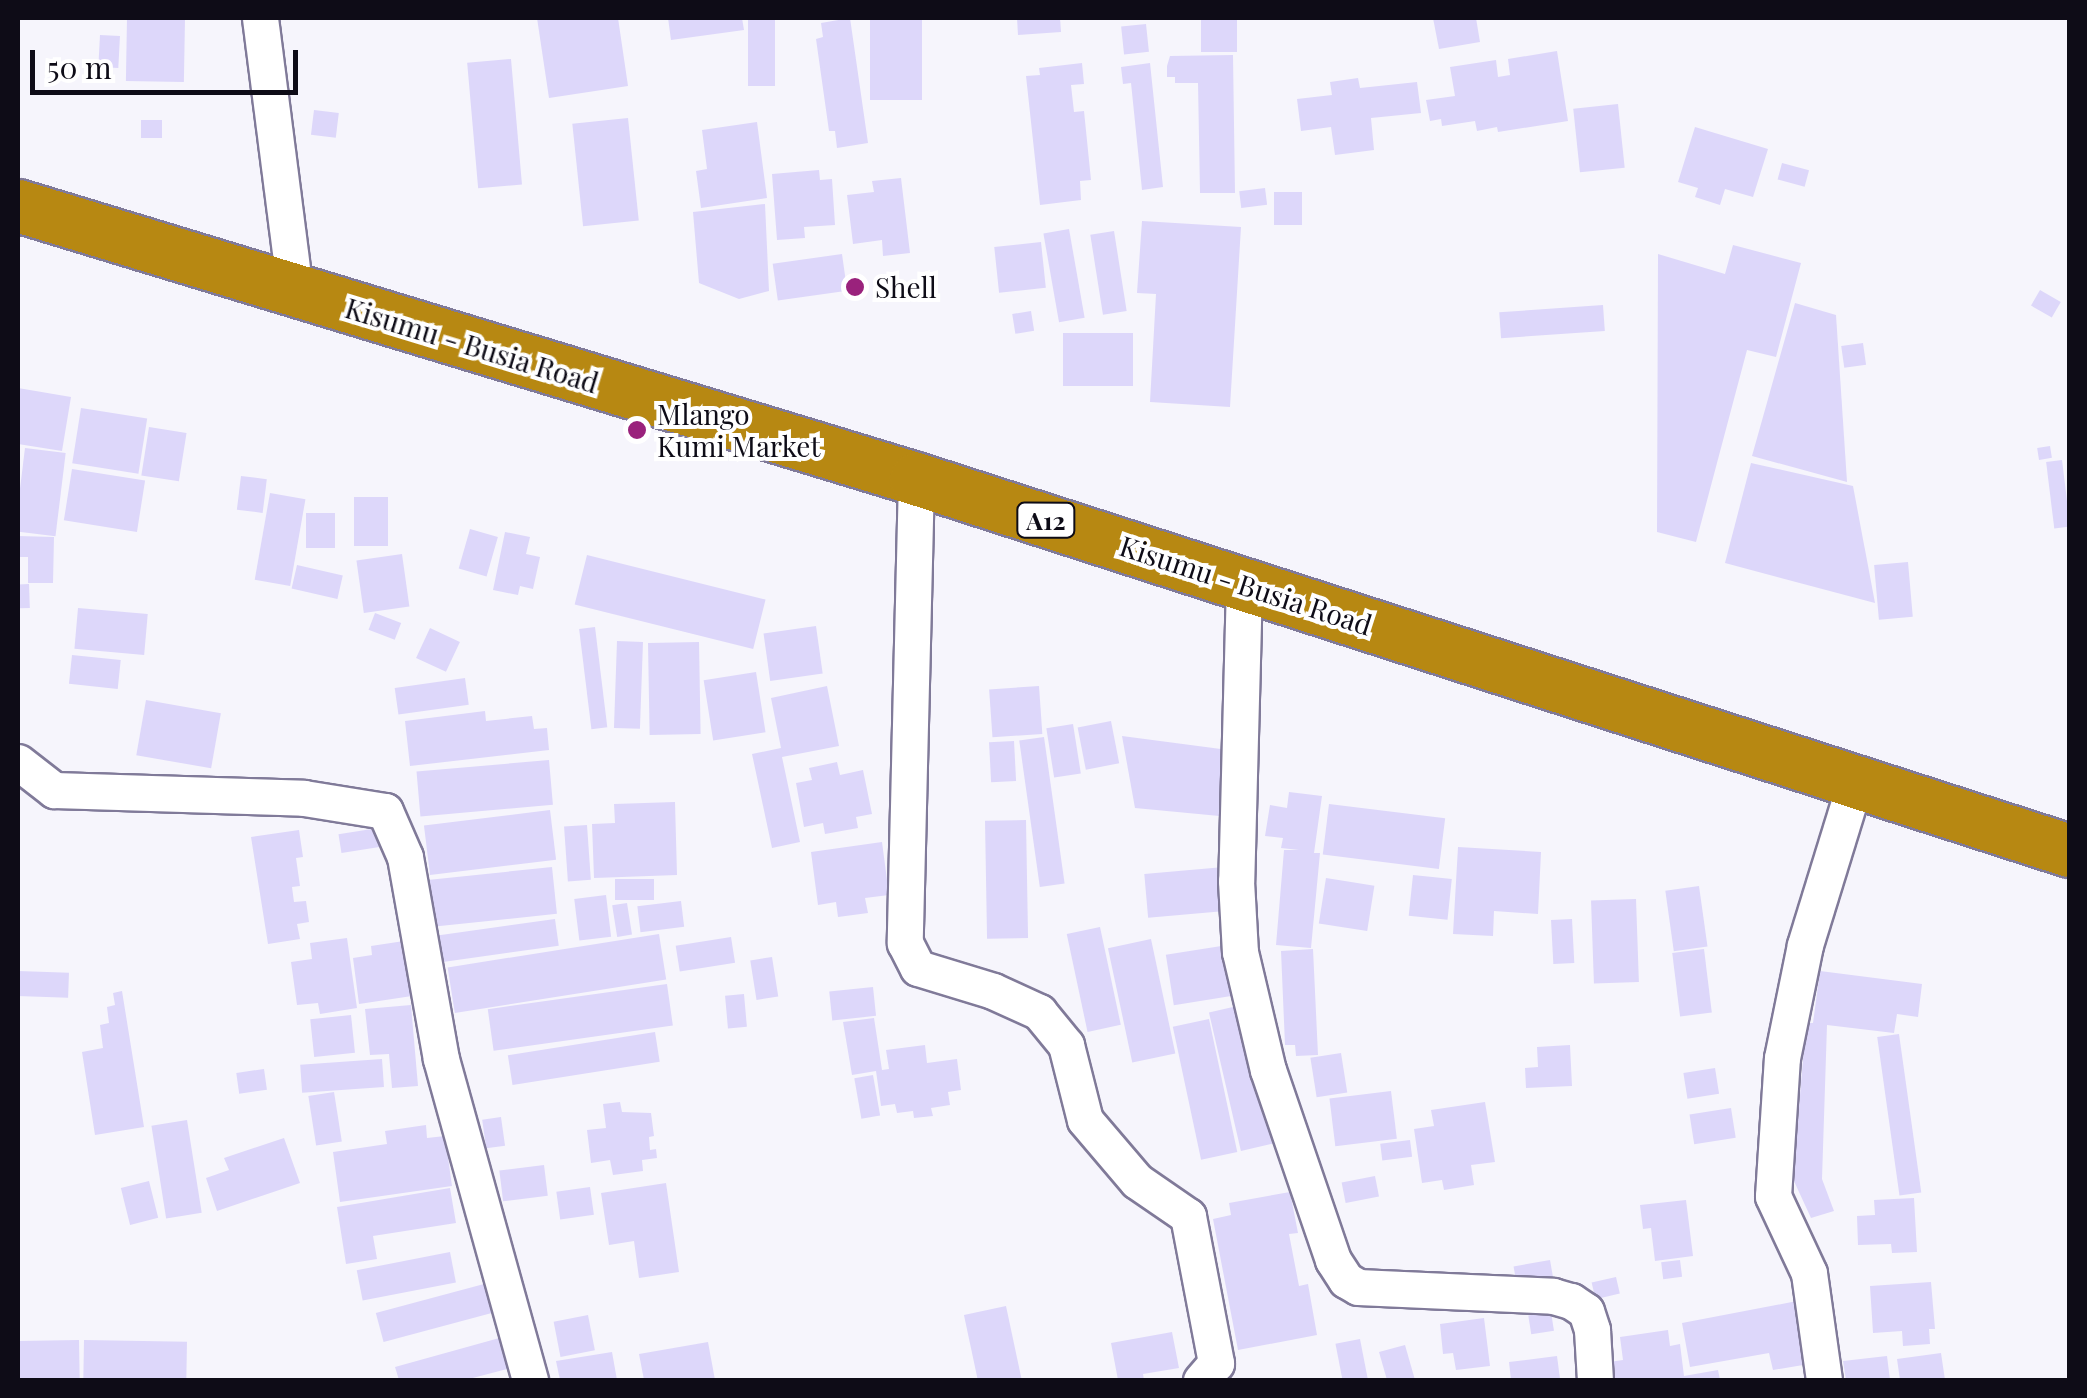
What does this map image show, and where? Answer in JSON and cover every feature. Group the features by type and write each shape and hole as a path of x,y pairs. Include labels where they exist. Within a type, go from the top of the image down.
{"highway":[{"name":"Kisumu - Busia Road","path":"18,206 916,478 2070,850"}],"street":[{"path":"260,18 296,292"},
{"path":"916,478 905,944 918,968 994,991 1039,1012 1066,1046 1085,1120 1137,1181 1188,1216 1216,1363 1201,1380"},
{"path":"1244,584 1236,881 1240,952 1268,1070 1334,1260 1346,1280 1358,1287 1553,1296 1570,1301 1586,1311 1592,1330 1595,1380"},
{"path":"18,762 54,790 304,798 385,811 406,856 440,1059 530,1380"},
{"path":"1824,1380 1810,1273 1773,1196 1782,1058 1805,945 1855,782"}],"building":[{"path":"127,18 185,19 184,82 126,81"},
{"path":"537,18 618,18 628,86 549,98"},
{"path":"668,18 742,18 744,30 671,40"},
{"path":"748,18 775,18 775,86 748,86"},
{"path":"850,18 868,143 837,148 835,131 829,131 816,39 823,37 821,23"},
{"path":"870,18 922,18 922,100 870,100"},
{"path":"1017,18 1060,18 1061,32 1018,35"},
{"path":"1201,18 1237,18 1237,52 1201,52"},
{"path":"1433,18 1476,18 1480,42 1439,49"},
{"path":"1146,24 1149,52 1124,54 1121,27"},
{"path":"100,35 120,36 118,68 98,67"},
{"path":"1557,51 1568,121 1498,132 1497,127 1477,131 1475,121 1442,126 1441,119 1430,121 1426,100 1455,96 1450,67 1496,60 1498,77 1510,75 1508,59"},
{"path":"1233,55 1235,193 1200,193 1198,83 1175,83 1175,77 1167,77 1167,66 1170,56"},
{"path":"511,59 522,185 478,188 467,63"},
{"path":"1082,63 1084,84 1071,85 1074,112 1084,111 1091,180 1080,181 1081,200 1040,205 1026,76 1040,75 1039,68"},
{"path":"1150,63 1163,187 1142,190 1131,83 1123,84 1121,67"},
{"path":"1358,78 1360,88 1417,82 1421,113 1371,118 1374,150 1335,155 1331,127 1301,131 1297,99 1332,95 1330,82"},
{"path":"1618,104 1625,168 1580,172 1573,109"},
{"path":"314,110 339,113 336,138 311,135"},
{"path":"628,118 639,220 583,226 572,124"},
{"path":"141,120 162,120 162,138 141,138"},
{"path":"757,122 767,198 701,208 696,171 707,169 702,130"},
{"path":"1695,127 1768,149 1753,197 1725,189 1720,205 1695,197 1698,188 1678,182"},
{"path":"1782,163 1809,170 1805,187 1778,179"},
{"path":"819,170 820,180 832,179 835,225 804,227 805,238 777,240 772,174"},
{"path":"901,178 910,253 883,256 882,240 853,244 847,195 874,192 872,181"},
{"path":"1265,188 1267,205 1241,208 1239,191"},
{"path":"1274,192 1302,192 1302,225 1274,225"},
{"path":"765,204 769,291 739,299 699,283 693,212"},
{"path":"1142,221 1241,227 1230,407 1150,402 1156,294 1137,293"},
{"path":"1069,229 1085,318 1059,322 1043,234"},
{"path":"1114,231 1127,311 1103,315 1090,235"},
{"path":"1041,242 1046,288 999,293 994,247"},
{"path":"1733,245 1801,263 1776,357 1747,350 1696,542 1657,532 1658,254 1725,274"},
{"path":"842,254 847,291 778,300 773,264"},
{"path":"2040,290 2061,302 2052,318 2031,306"},
{"path":"1795,303 1836,315 1847,482 1752,456"},
{"path":"1603,305 1605,331 1501,338 1499,312"},
{"path":"1031,311 1034,331 1015,334 1012,314"},
{"path":"1063,333 1133,333 1133,386 1063,386"},
{"path":"1863,343 1866,365 1844,368 1841,346"},
{"path":"18,388 71,397 62,451 18,444"},
{"path":"81,408 147,418 138,474 72,463"},
{"path":"149,427 187,433 179,481 141,475"},
{"path":"2050,446 2052,458 2039,460 2037,448"},
{"path":"25,448 66,453 55,536 18,532"},
{"path":"2062,460 2070,527 2054,528 2046,462"},
{"path":"1751,463 1853,486 1875,603 1725,563"},
{"path":"72,469 145,481 137,532 64,520"},
{"path":"241,476 267,479 263,513 237,510"},
{"path":"270,493 305,499 290,586 255,580"},
{"path":"354,497 388,497 388,546 354,546"},
{"path":"306,513 335,513 335,548 306,548"},
{"path":"470,529 498,537 487,576 459,568"},
{"path":"505,532 530,537 526,554 540,557 533,589 520,586 518,595 493,590"},
{"path":"18,536 54,537 53,583 28,583 28,557 18,557"},
{"path":"402,554 409,606 364,613 356,560"},
{"path":"587,555 766,600 753,649 575,604"},
{"path":"1908,562 1913,617 1879,620 1874,565"},
{"path":"297,565 343,576 337,599 292,588"},
{"path":"18,584 29,584 30,608 19,608"},
{"path":"78,608 148,614 144,655 74,649"},
{"path":"375,613 401,623 395,640 369,630"},
{"path":"816,626 823,674 770,681 764,633"},
{"path":"595,627 607,727 591,729 579,629"},
{"path":"430,628 460,642 446,672 416,658"},
{"path":"617,641 643,642 640,729 614,728"},
{"path":"699,642 701,734 650,735 648,643"},
{"path":"72,655 121,660 118,689 69,684"},
{"path":"756,672 766,732 713,741 704,680"},
{"path":"465,678 469,705 398,715 395,688"},
{"path":"827,686 839,746 782,757 800,842 772,848 752,754 781,748 771,698"},
{"path":"1039,686 1042,734 992,737 989,689"},
{"path":"146,700 221,713 211,768 136,755"},
{"path":"485,711 486,721 532,716 534,729 547,728 549,750 410,766 405,721"},
{"path":"1111,721 1119,763 1086,770 1078,727"},
{"path":"1073,724 1081,773 1054,778 1046,728"},
{"path":"1122,736 1236,751 1230,817 1135,808"},
{"path":"1044,737 1065,884 1040,887 1019,740"},
{"path":"1014,741 1016,781 991,782 989,742"},
{"path":"549,760 553,805 420,816 417,772"},
{"path":"837,762 840,775 863,770 872,814 856,817 858,828 825,834 823,823 804,827 796,783 812,780 809,768"},
{"path":"1289,792 1322,796 1314,853 1320,853 1311,948 1276,945 1284,850 1299,850 1281,848 1283,838 1265,836 1270,805 1287,808"},
{"path":"675,802 677,875 594,878 592,824 615,823 614,804"},
{"path":"1329,804 1445,818 1439,869 1323,855"},
{"path":"550,810 556,860 430,875 424,825"},
{"path":"1026,820 1028,938 987,939 985,821"},
{"path":"587,825 591,880 568,881 564,827"},
{"path":"378,828 381,847 341,853 338,834"},
{"path":"299,830 303,857 296,858 300,886 292,887 294,902 306,901 309,922 297,924 300,939 268,944 251,837"},
{"path":"882,842 889,895 865,898 868,913 838,917 836,902 818,905 811,852"},
{"path":"1458,847 1541,852 1538,914 1494,911 1493,936 1453,934"},
{"path":"552,867 557,914 433,927 428,880"},
{"path":"1224,867 1228,911 1148,918 1144,874"},
{"path":"1413,875 1452,879 1448,920 1409,916"},
{"path":"1326,878 1374,886 1367,931 1319,923"},
{"path":"615,879 654,879 654,900 615,900"},
{"path":"1699,886 1707,946 1674,951 1665,891"},
{"path":"606,895 611,937 579,941 574,899"},
{"path":"1636,899 1639,982 1594,984 1591,901"},
{"path":"681,901 684,927 640,932 637,906"},
{"path":"627,903 632,935 617,937 612,905"},
{"path":"555,919 559,946 443,962 439,935"},
{"path":"1572,919 1574,963 1553,964 1551,920"},
{"path":"1100,927 1121,1025 1088,1032 1067,934"},
{"path":"659,934 666,979 455,1013 448,967"},
{"path":"731,937 735,963 680,971 676,946"},
{"path":"347,938 357,1008 320,1014 318,1003 297,1005 291,962 312,959 310,943"},
{"path":"1151,939 1175,1053 1132,1063 1108,948"},
{"path":"404,941 412,996 359,1004 353,958 372,955 371,946"},
{"path":"1234,944 1242,994 1174,1005 1166,955"},
{"path":"1313,949 1318,1055 1296,1056 1295,1045 1285,1045 1281,951"},
{"path":"1704,949 1712,1013 1680,1016 1672,953"},
{"path":"772,957 778,997 757,1000 750,960"},
{"path":"18,971 69,973 68,998 18,996"},
{"path":"1820,971 1922,984 1918,1017 1897,1014 1894,1033 1827,1025 1822,1179 1834,1211 1811,1218 1793,1179 1806,1023 1813,1023"},
{"path":"667,984 673,1026 494,1051 488,1009"},
{"path":"873,987 876,1016 832,1020 829,992"},
{"path":"122,991 144,1127 95,1135 82,1052 103,1048 100,1025 109,1023 107,1007 115,1005 113,993"},
{"path":"744,994 747,1027 728,1029 725,996"},
{"path":"1246,1004 1278,1142 1241,1151 1209,1013"},
{"path":"411,1005 418,1086 392,1088 389,1054 370,1055 365,1009"},
{"path":"351,1015 355,1053 314,1057 310,1019"},
{"path":"874,1018 882,1070 889,1069 886,1050 925,1045 927,1063 957,1059 961,1090 948,1092 950,1105 931,1108 933,1116 914,1118 913,1111 897,1113 895,1104 881,1106 876,1071 852,1075 843,1022"},
{"path":"1209,1019 1237,1152 1201,1160 1173,1027"},
{"path":"655,1032 660,1062 513,1085 508,1055"},
{"path":"1899,1034 1921,1192 1899,1196 1877,1037"},
{"path":"1570,1045 1572,1086 1526,1088 1525,1068 1538,1067 1537,1047"},
{"path":"1341,1053 1347,1093 1317,1097 1310,1058"},
{"path":"382,1059 384,1087 302,1093 300,1065"},
{"path":"1715,1068 1719,1094 1687,1099 1683,1073"},
{"path":"264,1069 267,1090 239,1094 236,1073"},
{"path":"873,1075 880,1115 861,1119 854,1078"},
{"path":"1391,1091 1397,1139 1335,1146 1329,1099"},
{"path":"334,1092 342,1141 316,1145 308,1096"},
{"path":"620,1102 622,1112 651,1113 654,1136 649,1137 650,1150 656,1149 657,1158 642,1160 643,1171 613,1175 610,1160 591,1163 587,1130 606,1128 603,1104"},
{"path":"1485,1102 1495,1162 1471,1165 1474,1185 1444,1190 1442,1180 1422,1183 1414,1129 1434,1126 1431,1110"},
{"path":"1731,1108 1736,1138 1694,1144 1690,1115"},
{"path":"501,1117 505,1146 486,1148 482,1120"},
{"path":"187,1120 202,1213 166,1218 151,1126"},
{"path":"426,1125 427,1138 445,1136 452,1186 340,1202 333,1152 387,1144 385,1131"},
{"path":"284,1138 300,1183 217,1211 206,1178 229,1170 224,1158"},
{"path":"1410,1140 1412,1157 1382,1161 1380,1144"},
{"path":"544,1165 548,1196 503,1201 499,1170"},
{"path":"1375,1176 1379,1197 1346,1203 1342,1182"},
{"path":"149,1181 158,1218 130,1225 121,1188"},
{"path":"666,1183 679,1272 639,1278 634,1241 609,1245 601,1193"},
{"path":"590,1187 594,1215 560,1219 556,1192"},
{"path":"450,1188 456,1223 373,1236 377,1259 346,1264 337,1207"},
{"path":"1290,1192 1298,1233 1289,1234 1299,1286 1308,1284 1317,1335 1238,1350 1213,1219 1231,1215 1229,1203"},
{"path":"1914,1198 1917,1252 1892,1253 1891,1244 1858,1245 1857,1216 1875,1215 1874,1200"},
{"path":"1686,1200 1693,1256 1655,1261 1651,1228 1643,1229 1640,1205"},
{"path":"450,1252 456,1282 363,1301 357,1270"},
{"path":"1550,1260 1553,1277 1517,1283 1514,1266"},
{"path":"1680,1260 1682,1277 1663,1279 1661,1262"},
{"path":"1616,1277 1620,1294 1595,1299 1592,1283"},
{"path":"1931,1282 1935,1329 1929,1329 1930,1344 1903,1346 1902,1331 1873,1333 1870,1286"},
{"path":"484,1284 492,1313 384,1342 376,1313"},
{"path":"1797,1301 1809,1364 1773,1370 1769,1353 1690,1367 1682,1323"},
{"path":"1006,1306 1022,1380 978,1380 964,1315"},
{"path":"1551,1312 1554,1331 1531,1334 1528,1316"},
{"path":"588,1315 595,1350 561,1357 554,1322"},
{"path":"1484,1318 1490,1366 1456,1370 1453,1353 1443,1354 1440,1324"},
{"path":"1668,1330 1670,1346 1680,1344 1684,1376 1718,1370 1720,1380 1611,1380 1609,1362 1623,1360 1620,1337"},
{"path":"1172,1332 1179,1368 1143,1374 1144,1380 1118,1380 1111,1343"},
{"path":"503,1337 511,1368 465,1380 399,1380 395,1367"},
{"path":"1360,1339 1368,1380 1343,1380 1335,1344"},
{"path":"79,1340 80,1380 19,1380 18,1341"},
{"path":"84,1340 187,1342 186,1380 83,1380"},
{"path":"708,1342 715,1380 644,1380 639,1354"},
{"path":"1405,1345 1415,1380 1387,1380 1379,1352"},
{"path":"612,1352 617,1380 560,1380 556,1361"},
{"path":"1941,1353 1945,1380 1900,1380 1897,1359"},
{"path":"1557,1356 1560,1379 1511,1380 1509,1362"},
{"path":"1887,1356 1890,1380 1846,1380 1843,1361"}],"place":[{"name":"Shell","path":"855,287"},
{"name":"Mlango Kumi Market","path":"637,430"}]}
